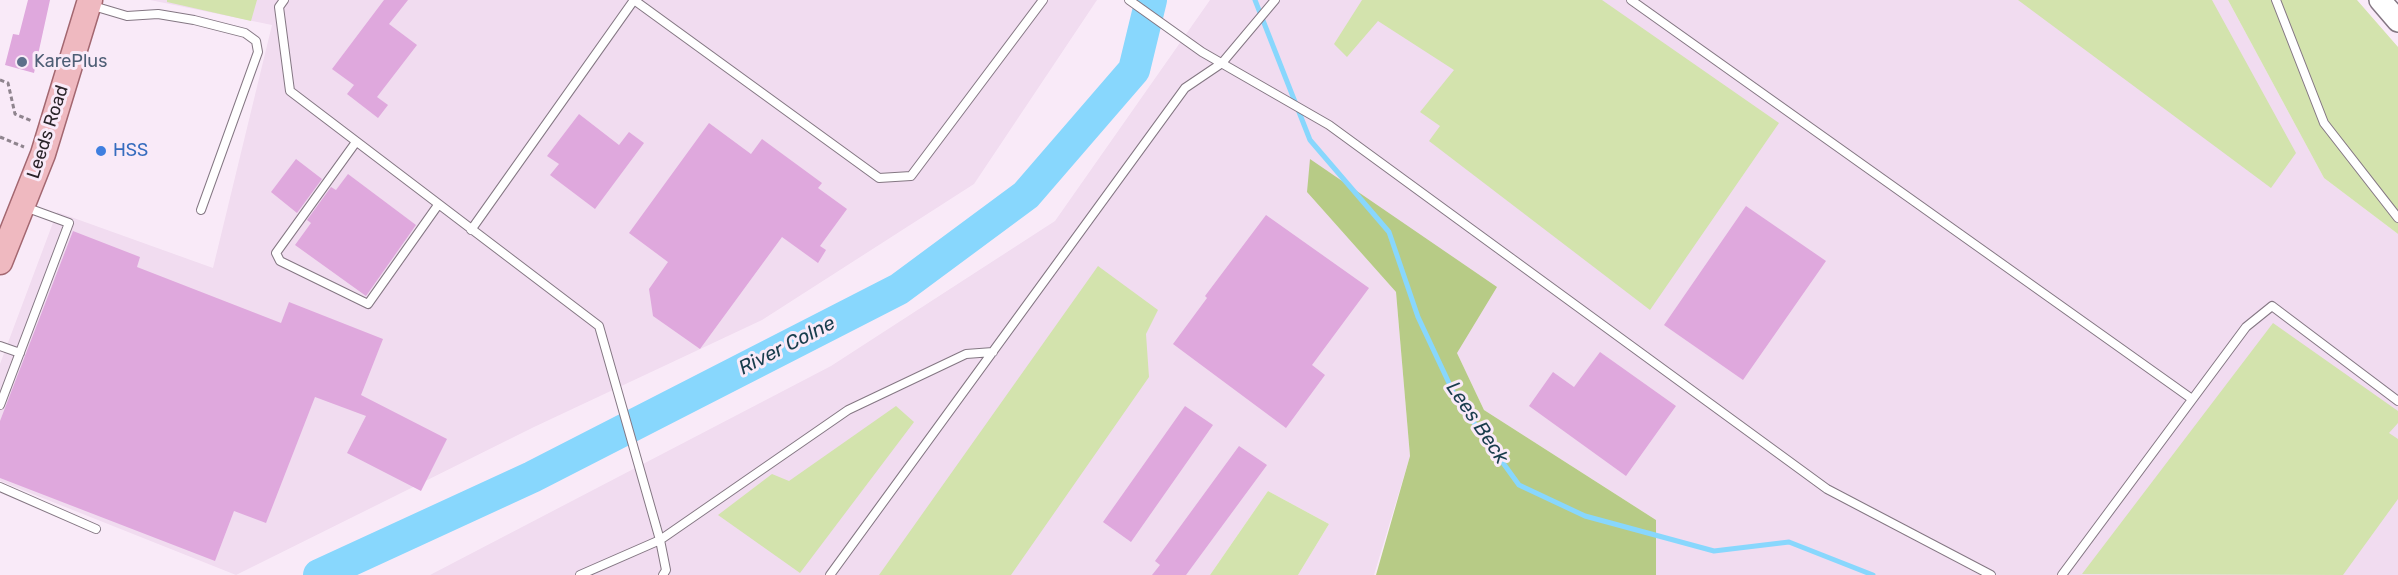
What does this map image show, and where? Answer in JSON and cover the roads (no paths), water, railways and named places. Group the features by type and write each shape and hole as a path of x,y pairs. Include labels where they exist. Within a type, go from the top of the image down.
{"main road":[{"name":"Leeds Road","path":"0,262 43,154 89,2"}],"street":[{"path":"2379,0 2398,21"}],"lane":[{"path":"284,0 279,7 290,91 598,326 660,540 666,570 663,575"},
{"path":"471,230 634,0 879,178 911,176 1044,0"},
{"path":"1129,0 1202,51 1329,125 1827,489 1991,575"},
{"path":"830,575 1185,88 1222,63 1275,0"},
{"path":"1631,0 2192,399"},
{"path":"2276,0 2324,123 2398,218"},
{"path":"89,2 127,16 158,14 194,20 245,33 256,41 258,52 201,210"},
{"path":"356,142 276,253 280,261 368,304 438,205"},
{"path":"0,405 69,223 22,206"},
{"path":"2062,575 2246,327 2272,306 2398,401"},
{"path":"0,346 20,353"},
{"path":"580,575 660,540 848,410 966,354 993,352"},
{"path":"0,487 96,529"}],"waterway":[{"name":"River Colne","path":"319,575 532,477 899,289 1026,195 1134,70 1151,0"},
{"name":"Lees Beck","path":"1255,0 1310,140 1389,232 1418,317 1456,398 1519,485 1585,516 1714,551 1789,542 1873,575"}],"place":[{"name":"KarePlus","path":"22,62"},
{"name":"HSS","path":"101,151"}]}
